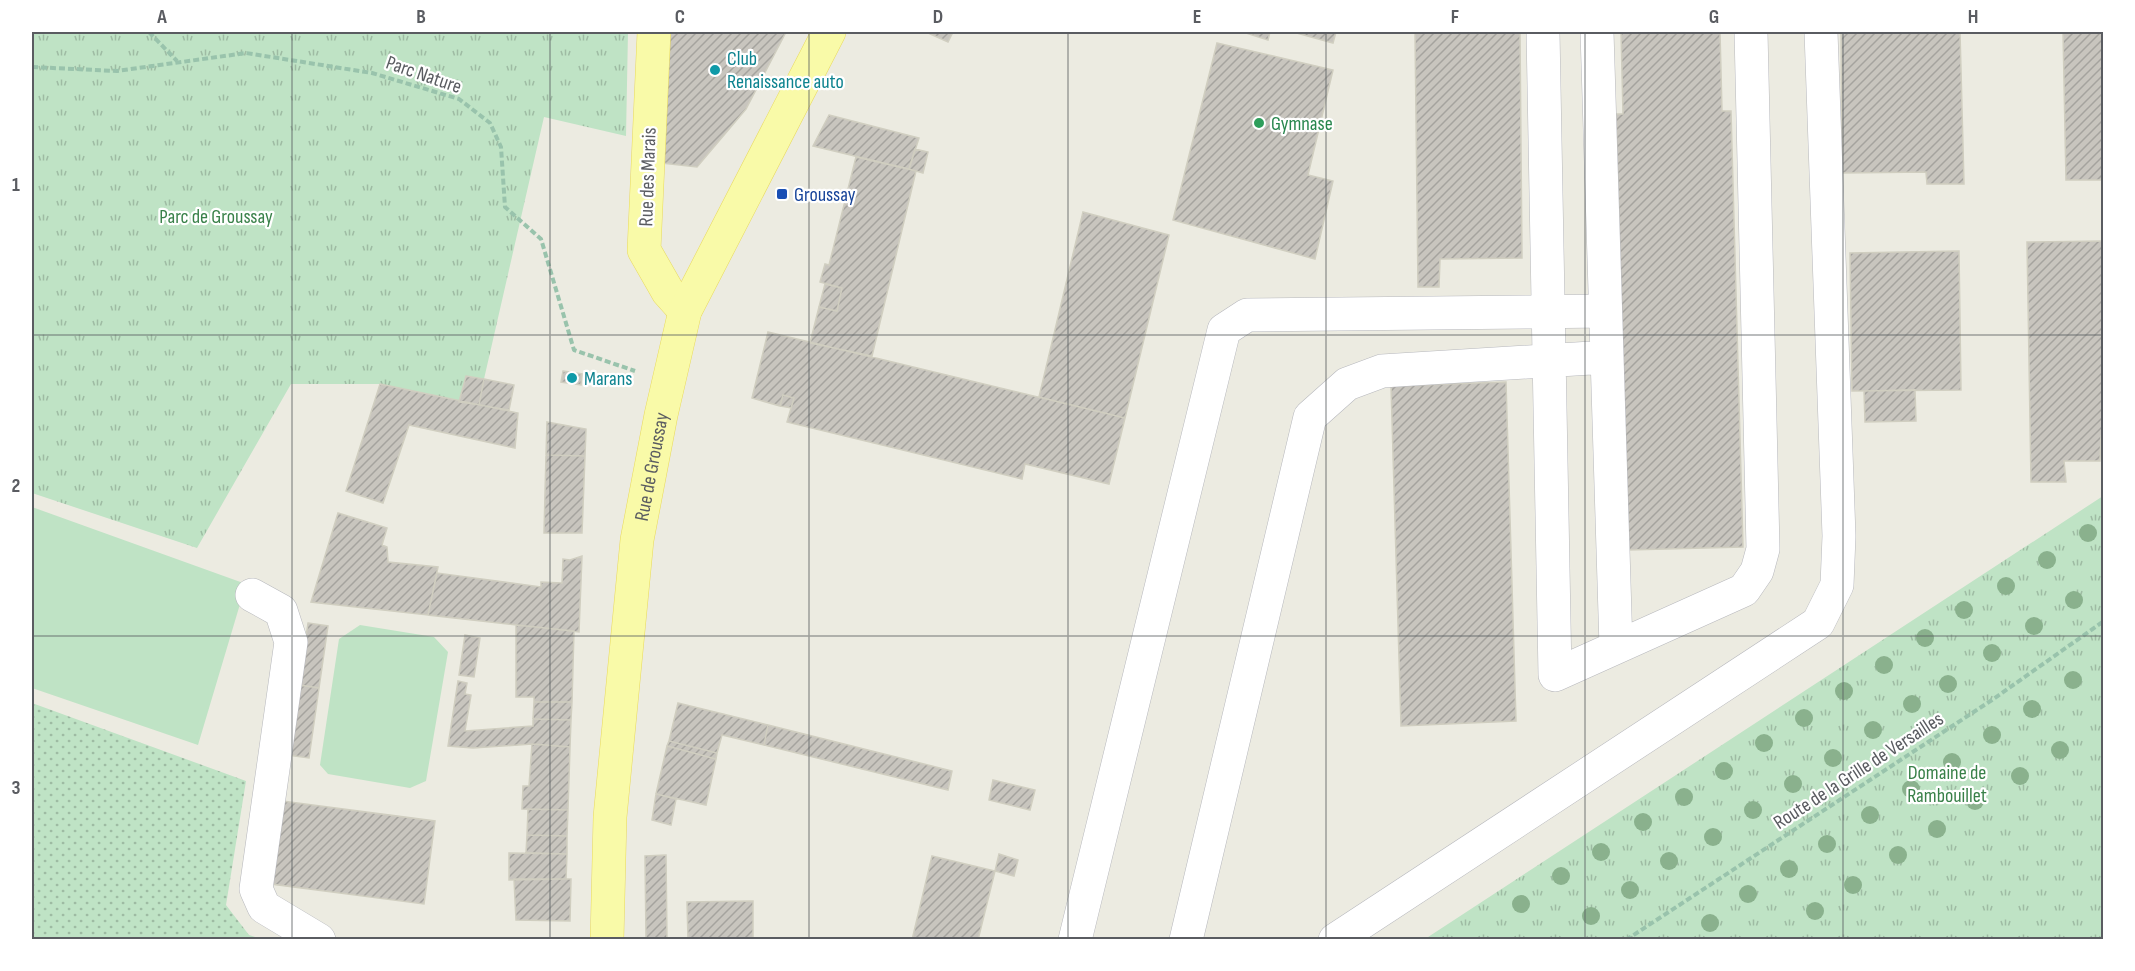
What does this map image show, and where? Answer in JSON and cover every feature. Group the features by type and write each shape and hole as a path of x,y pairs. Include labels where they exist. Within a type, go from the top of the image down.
{"main road":[{"name":"Rue des Marais","path":"654,32 645,250 668,292 685,311"},
{"name":"Rue de Groussay","path":"607,939 610,817 637,540 668,383 685,311 830,32"}],"lane":[{"path":"1543,32 1555,675 1744,590 1757,571 1763,549 1751,32"},
{"path":"1597,32 1616,648"},
{"path":"1335,939 1818,623 1837,585 1839,536 1821,32"},
{"path":"1075,939 1224,330 1247,315 1605,311"},
{"path":"1186,939 1310,417 1347,384 1382,371 1607,357"},
{"path":"252,595 281,611 291,642 256,889 264,908 319,939"}],"path":[{"path":"149,32 177,61"},
{"name":"Parc Nature","path":"32,67 117,72 177,61 246,53 372,73 459,99 489,123 501,147 505,207 541,239 574,350 668,383"},
{"name":"Route de la Grille de Versailles","path":"1626,939 1992,700 2103,621"}],"green space":[{"name":"Parc de Groussay","path":"32,32 628,32 626,136 544,117 484,379 466,376 459,402 380,384 291,384 197,548 32,493"},
{"name":"Domaine de Rambouillet","path":"2103,496 2103,939 1425,939"},
{"path":"32,507 246,584 198,745 32,688"},
{"path":"360,625 434,637 448,652 426,781 410,788 328,774 320,765 339,639"},
{"path":"32,703 246,781 226,905 249,935 261,939 32,939"}],"building":[{"name":"Club Renaissance auto","path":"665,32 786,32 746,109 697,167 662,163"},
{"path":"926,32 953,32 948,42"},
{"path":"1243,32 1270,32 1268,40"},
{"path":"1293,32 1336,32 1333,43"},
{"path":"1415,32 1520,32 1522,258 1440,259 1439,287 1418,287"},
{"path":"1621,32 1720,32 1722,111 1731,111 1743,547 1628,550 1616,114 1623,114"},
{"path":"1841,32 1960,32 1964,184 1927,184 1926,172 1842,173"},
{"path":"2063,32 2104,32 2104,180 2066,180"},
{"name":"Gymnase","path":"1217,43 1333,70 1308,175 1333,181 1315,259 1173,220"},
{"path":"829,115 919,138 909,169 813,146"},
{"path":"915,149 928,152 923,173 909,169"},
{"path":"856,157 916,171 872,356 810,343 819,307 837,311 842,288 820,282 825,264 829,265"},
{"path":"1083,212 1169,235 1125,418 1039,397"},
{"path":"2104,241 2104,436 2101,436 2100,461 2064,461 2066,482 2031,482 2027,242"},
{"path":"1959,251 1961,390 1852,391 1850,253"},
{"path":"825,284 842,288 837,311 819,307"},
{"path":"768,332 1125,418 1109,484 1025,464 1022,479 787,422 794,398 783,395 780,406 752,398"},
{"name":"Marans","path":"563,371 582,374 581,385 561,382"},
{"path":"466,376 484,379 479,405 459,402"},
{"path":"484,379 514,385 509,410 479,405"},
{"path":"1506,382 1516,721 1401,726 1391,386"},
{"path":"380,384 518,413 515,448 409,425 383,503 346,491"},
{"path":"1915,390 1916,421 1865,422 1864,391"},
{"path":"783,395 794,398 791,408 780,406"},
{"path":"547,422 586,429 585,456 546,455"},
{"path":"546,455 585,456 582,533 544,533"},
{"path":"338,513 387,528 382,545 387,547 388,562 438,567 428,615 311,602"},
{"path":"582,556 579,632 428,615 437,573 541,587 541,582 562,583 563,559 570,560"},
{"path":"308,623 328,626 319,688 299,685"},
{"path":"516,625 574,631 572,702 534,702 534,697 516,697"},
{"path":"465,635 480,638 474,677 459,675"},
{"path":"458,681 467,683 465,694 471,695 465,731 533,726 533,719 571,720 570,747 532,744 473,748 448,746"},
{"path":"299,685 319,688 309,758 288,755"},
{"path":"534,702 572,702 571,720 533,719"},
{"path":"678,703 768,725 764,745 722,735 717,753 669,741"},
{"path":"768,725 952,771 948,790 764,745"},
{"path":"669,741 717,753 716,759 667,746"},
{"path":"532,744 570,747 568,810 522,809 523,786 529,786"},
{"path":"667,746 716,759 706,805 656,794"},
{"path":"993,780 1035,790 1030,810 989,800"},
{"path":"656,794 676,799 671,825 652,820"},
{"path":"282,801 435,821 424,904 271,884"},
{"path":"528,809 568,810 567,836 527,835"},
{"path":"527,835 567,836 567,854 526,853"},
{"path":"509,853 567,854 566,879 509,880"},
{"path":"999,854 1018,860 1014,876 995,871"},
{"path":"666,855 667,939 646,939 645,856"},
{"path":"932,856 995,871 978,940 912,940"},
{"path":"514,879 571,879 570,921 516,920"},
{"path":"753,901 753,940 688,940 687,902"}],"place":[{"name":"Club Renaissance auto","path":"715,70"},
{"name":"Gymnase","path":"1259,123"},
{"name":"Groussay","path":"782,194"},
{"name":"Marans","path":"572,378"}]}
